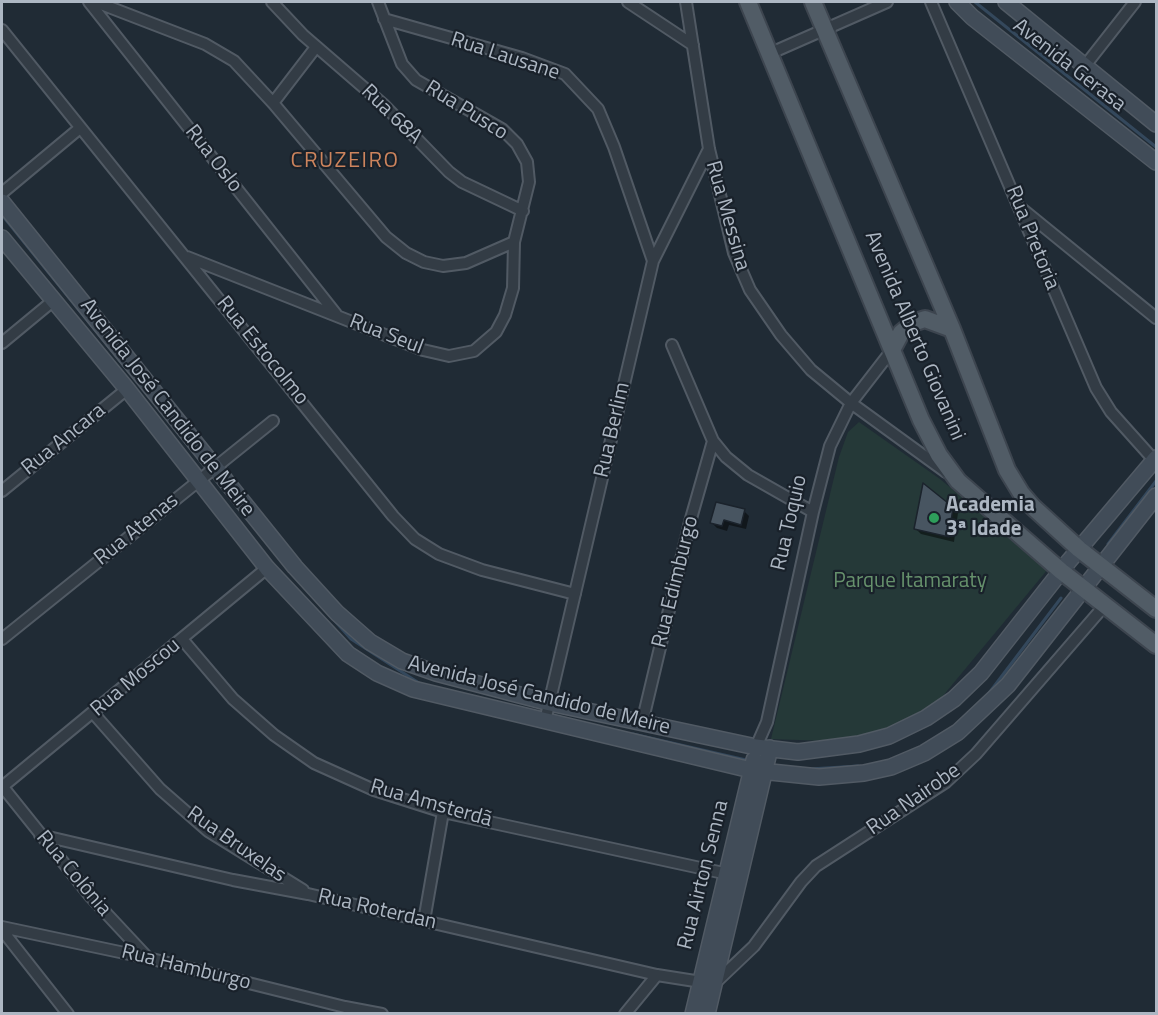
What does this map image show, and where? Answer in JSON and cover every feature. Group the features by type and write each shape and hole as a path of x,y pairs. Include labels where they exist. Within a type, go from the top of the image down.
{"main road":[{"name":"Avenida Alberto Giovanini","path":"748,2 921,420 939,454 958,481 1061,571 1156,645"},
{"name":"Avenida Alberto Giovanini","path":"813,2 952,329 1007,470 1027,500 1079,549 1156,609"},
{"path":"892,350 901,333 913,323 925,319 952,329"}],"street":[{"name":"Rua Oslo","path":"89,2 338,316"},
{"path":"96,2 219,51 234,61 273,103 386,237 406,253 424,262 443,266 466,263 514,243"},
{"name":"Rua 68A","path":"272,2 316,47 384,105 449,172 462,182 523,211"},
{"name":"Rua Pusco","path":"378,2 402,64 416,80 502,129 517,144 527,162 529,182 514,243"},
{"path":"628,2 693,45"},
{"name":"Rua Messina","path":"686,2 709,149 734,253 750,290 782,335 811,370 851,403 958,481"},
{"path":"771,53 887,2"},
{"name":"Rua Pretoria","path":"931,2 1022,209 1060,308 1096,388 1116,419 1155,459"},
{"name":"Avenida Gerasa","path":"957,2 1156,162"},
{"name":"Avenida Gerasa","path":"1006,2 1156,124"},
{"path":"1084,67 1135,2"},
{"name":"Rua Lausane","path":"384,19 522,58 565,74 598,109 614,147 652,261"},
{"name":"Rua Estocolmo","path":"2,30 393,516 416,539 439,554 482,570 575,594"},
{"path":"273,103 316,47"},
{"path":"2,193 80,128"},
{"name":"Rua Berlim","path":"547,712 652,261 709,149"},
{"name":"Avenida José Candido de Meire","path":"2,201 207,474 267,568 348,654 377,674 413,689 547,712 642,723 798,752 860,744 889,736 926,718 954,699 981,672 1061,571 1155,459"},
{"path":"1022,209 1156,318"},
{"name":"Avenida José Candido de Meire","path":"2,238 127,389 316,593 370,642 402,661 547,712 758,771 838,777 891,767 924,753 958,732 1008,686 1156,496"},
{"name":"Rua Seul","path":"186,256 423,350 449,356 474,351 495,332 505,315 513,288 514,243"},
{"path":"2,343 54,300"},
{"path":"672,345 713,441 726,457 748,475 813,512"},
{"name":"Rua Toquio","path":"763,747 813,512 830,446 851,403 892,350"},
{"name":"Rua Ancara","path":"2,491 127,389"},
{"name":"Rua Atenas","path":"2,639 273,421"},
{"name":"Rua Edimburgo","path":"642,723 690,522 713,441"},
{"name":"Rua Moscou","path":"2,786 94,714 267,568"},
{"name":"Rua Nairobe","path":"707,983 754,946 801,882 816,866 946,782 976,754 1105,605"},
{"name":"Rua Amsterdã","path":"182,639 233,699 274,735 314,763 374,790 443,812 728,873"},
{"name":"Rua Bruxelas","path":"94,714 160,789 208,831 308,894"},
{"name":"Rua Airton Senna","path":"707,1014 707,983 728,873 763,747"},
{"path":"707,983 758,771"},
{"name":"Rua Colônia","path":"2,786 91,897 148,958"},
{"path":"424,921 443,812"},
{"name":"Rua Roterdan","path":"40,835 657,975 707,983"},
{"path":"2,929 68,1014"},
{"name":"Rua Hamburgo","path":"2,929 148,958 368,1013 382,1014"},
{"path":"625,1014 657,975"},
{"name":"Rua Airton Senna","path":"693,1014 707,983"}],"green space":[{"name":"Parque Itamaraty","path":"859,422 940,479 1048,569 937,703 875,734 826,741 771,739 839,457 848,432"}],"building":[{"name":"Academia 3ª Idade","path":"923,483 953,507 949,537 914,529"},
{"path":"716,502 745,509 741,525 724,520 722,526 710,523"}],"waterway":[{"path":"975,2 1156,147"},
{"path":"2,215 125,367"},
{"path":"1108,544 1156,481"},
{"path":"989,693 1061,598"},
{"path":"334,620 351,639 422,685"},
{"path":"633,734 746,760"},
{"path":"810,769 858,766"}],"place":[{"name":"Academia 3ª Idade","path":"934,518"}],"district":[{"name":"CRUZEIRO","path":"345,162"}]}
